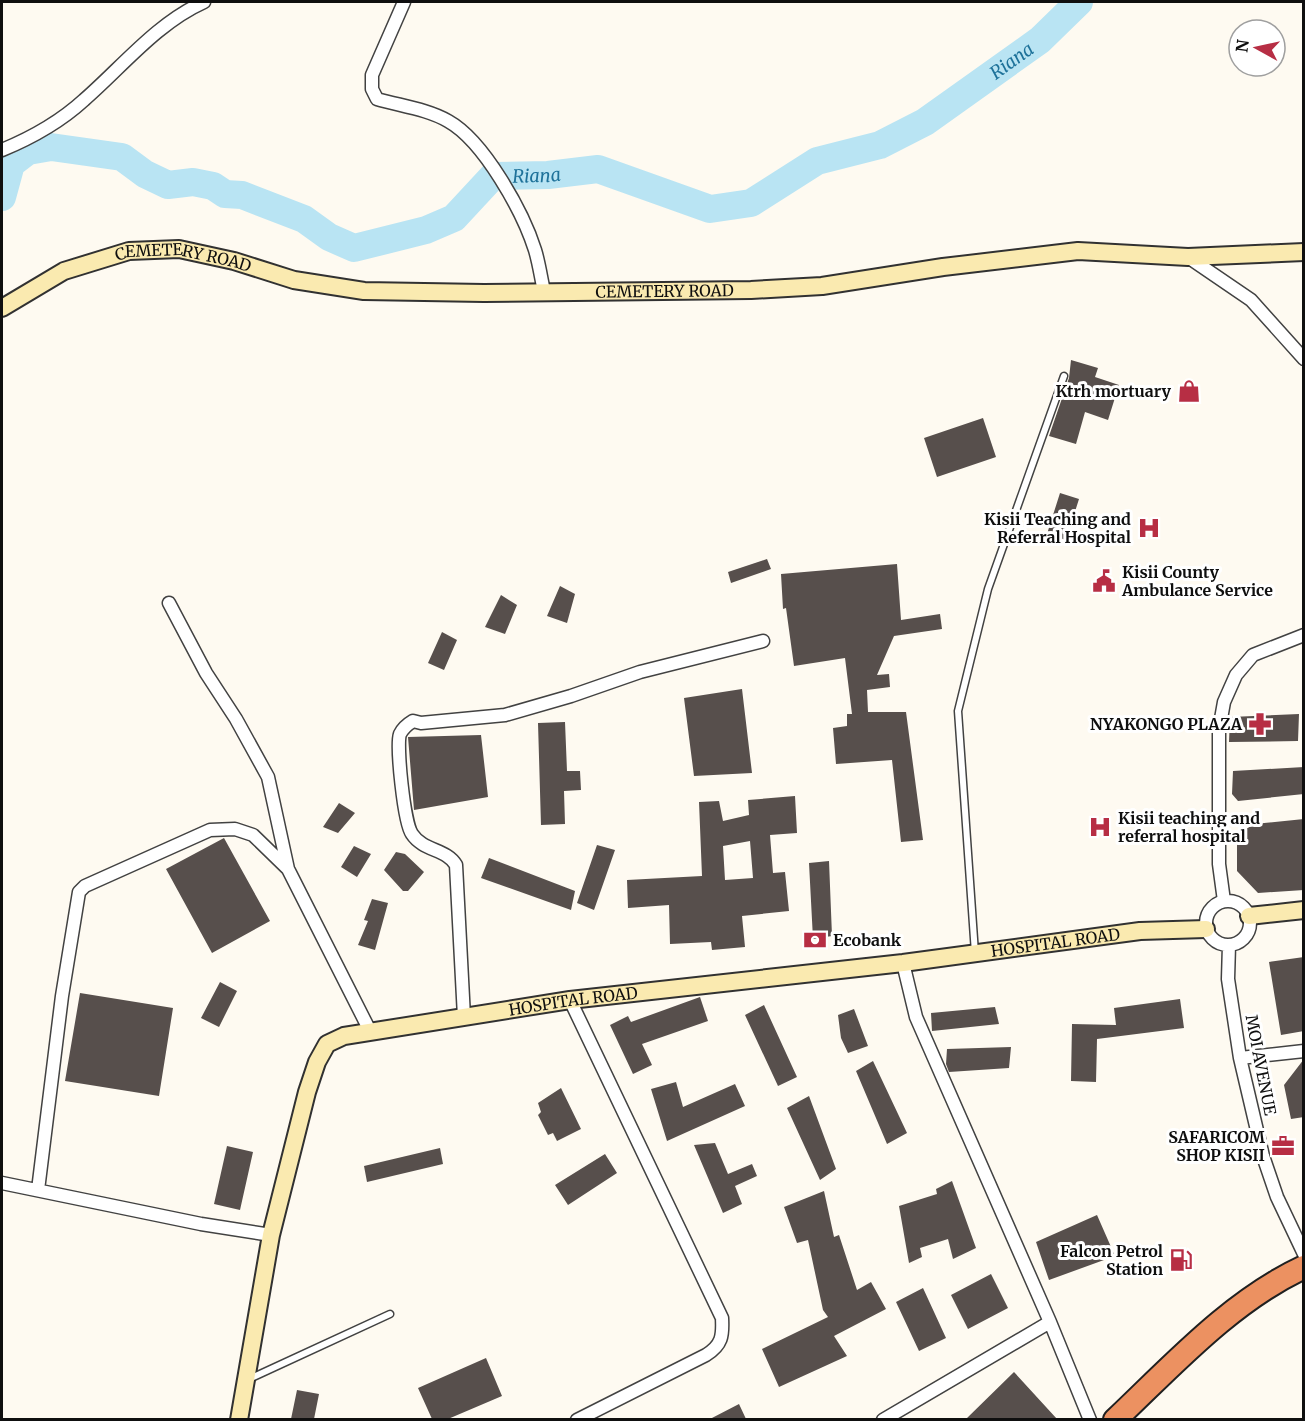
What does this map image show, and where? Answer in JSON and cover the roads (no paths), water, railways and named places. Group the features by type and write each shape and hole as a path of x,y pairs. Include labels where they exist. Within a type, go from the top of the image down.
{"highway":[{"path":"1115,1419 1222,1320 1279,1279 1304,1267"}],"street":[{"path":"2,150 29,139 82,102 148,41 190,8 204,2"},
{"path":"404,2 372,75 372,89 377,99 439,117 467,135 491,166 519,212 536,250 544,291"},
{"name":"CEMETERY ROAD","path":"2,308 64,271 129,251 179,249 234,261 294,280 364,291 751,290 822,286 943,267 1078,252 1188,257 1304,252"},
{"path":"1188,257 1251,300 1304,359"},
{"path":"169,603 206,673 236,719 268,777 288,869 370,1031"},
{"path":"1224,901 1219,864 1219,730 1224,702 1236,675 1253,655 1304,635"},
{"path":"464,1017 456,864 452,858 419,843 410,833 404,808 399,735 407,724 413,720 421,723 505,715 571,696 640,672 763,641"},
{"path":"38,1190 62,996 79,892 85,886 210,830 235,830 253,835 288,869"},
{"path":"1224,901 1238,902 1249,916 1248,934 1243,940 1229,945 1215,941 1206,929 1207,914 1211,908 1224,901"},
{"path":"1249,916 1304,910"},
{"name":"HOSPITAL ROAD","path":"239,1419 271,1235 317,1062 327,1044 344,1036 370,1031 570,1000 903,963 1140,931 1206,929"},
{"name":"MOI AVENUE","path":"1229,945 1228,979 1240,1058 1263,1156 1277,1197 1304,1254"},
{"path":"903,963 916,1017 1050,1322 1090,1419"},
{"path":"570,1000 722,1318 723,1337 716,1349 706,1355 577,1419"},
{"path":"1240,1058 1304,1052"},
{"path":"2,1183 201,1224 271,1235"},
{"path":"883,1419 1050,1322"}],"lane":[{"path":"975,953 958,711 988,589 1064,376"},
{"path":"246,1380 390,1314"}],"waterway":[{"name":"Riana","path":"2,197 11,164 28,151 51,147 122,157 145,174 168,185 193,182 213,186 225,194 242,195 304,219 329,237 354,248 426,230 454,218 493,176 548,175 598,169 710,209 751,203 817,161 880,145 925,122 1040,40 1079,2"}],"place":[{"name":"Ktrh mortuary","path":"1189,391"},
{"name":"Kisii Teaching and Referral Hospital","path":"1149,528"},
{"name":"Kisii County Ambulance Service","path":"1104,581"},
{"name":"NYAKONGO PLAZA","path":"1260,724"},
{"name":"Kisii teaching and referral hospital","path":"1100,827"},
{"name":"Ecobank","path":"815,940"},
{"name":"SAFARICOM SHOP KISII","path":"1283,1146"},
{"name":"Falcon Petrol Station","path":"1181,1260"}]}
